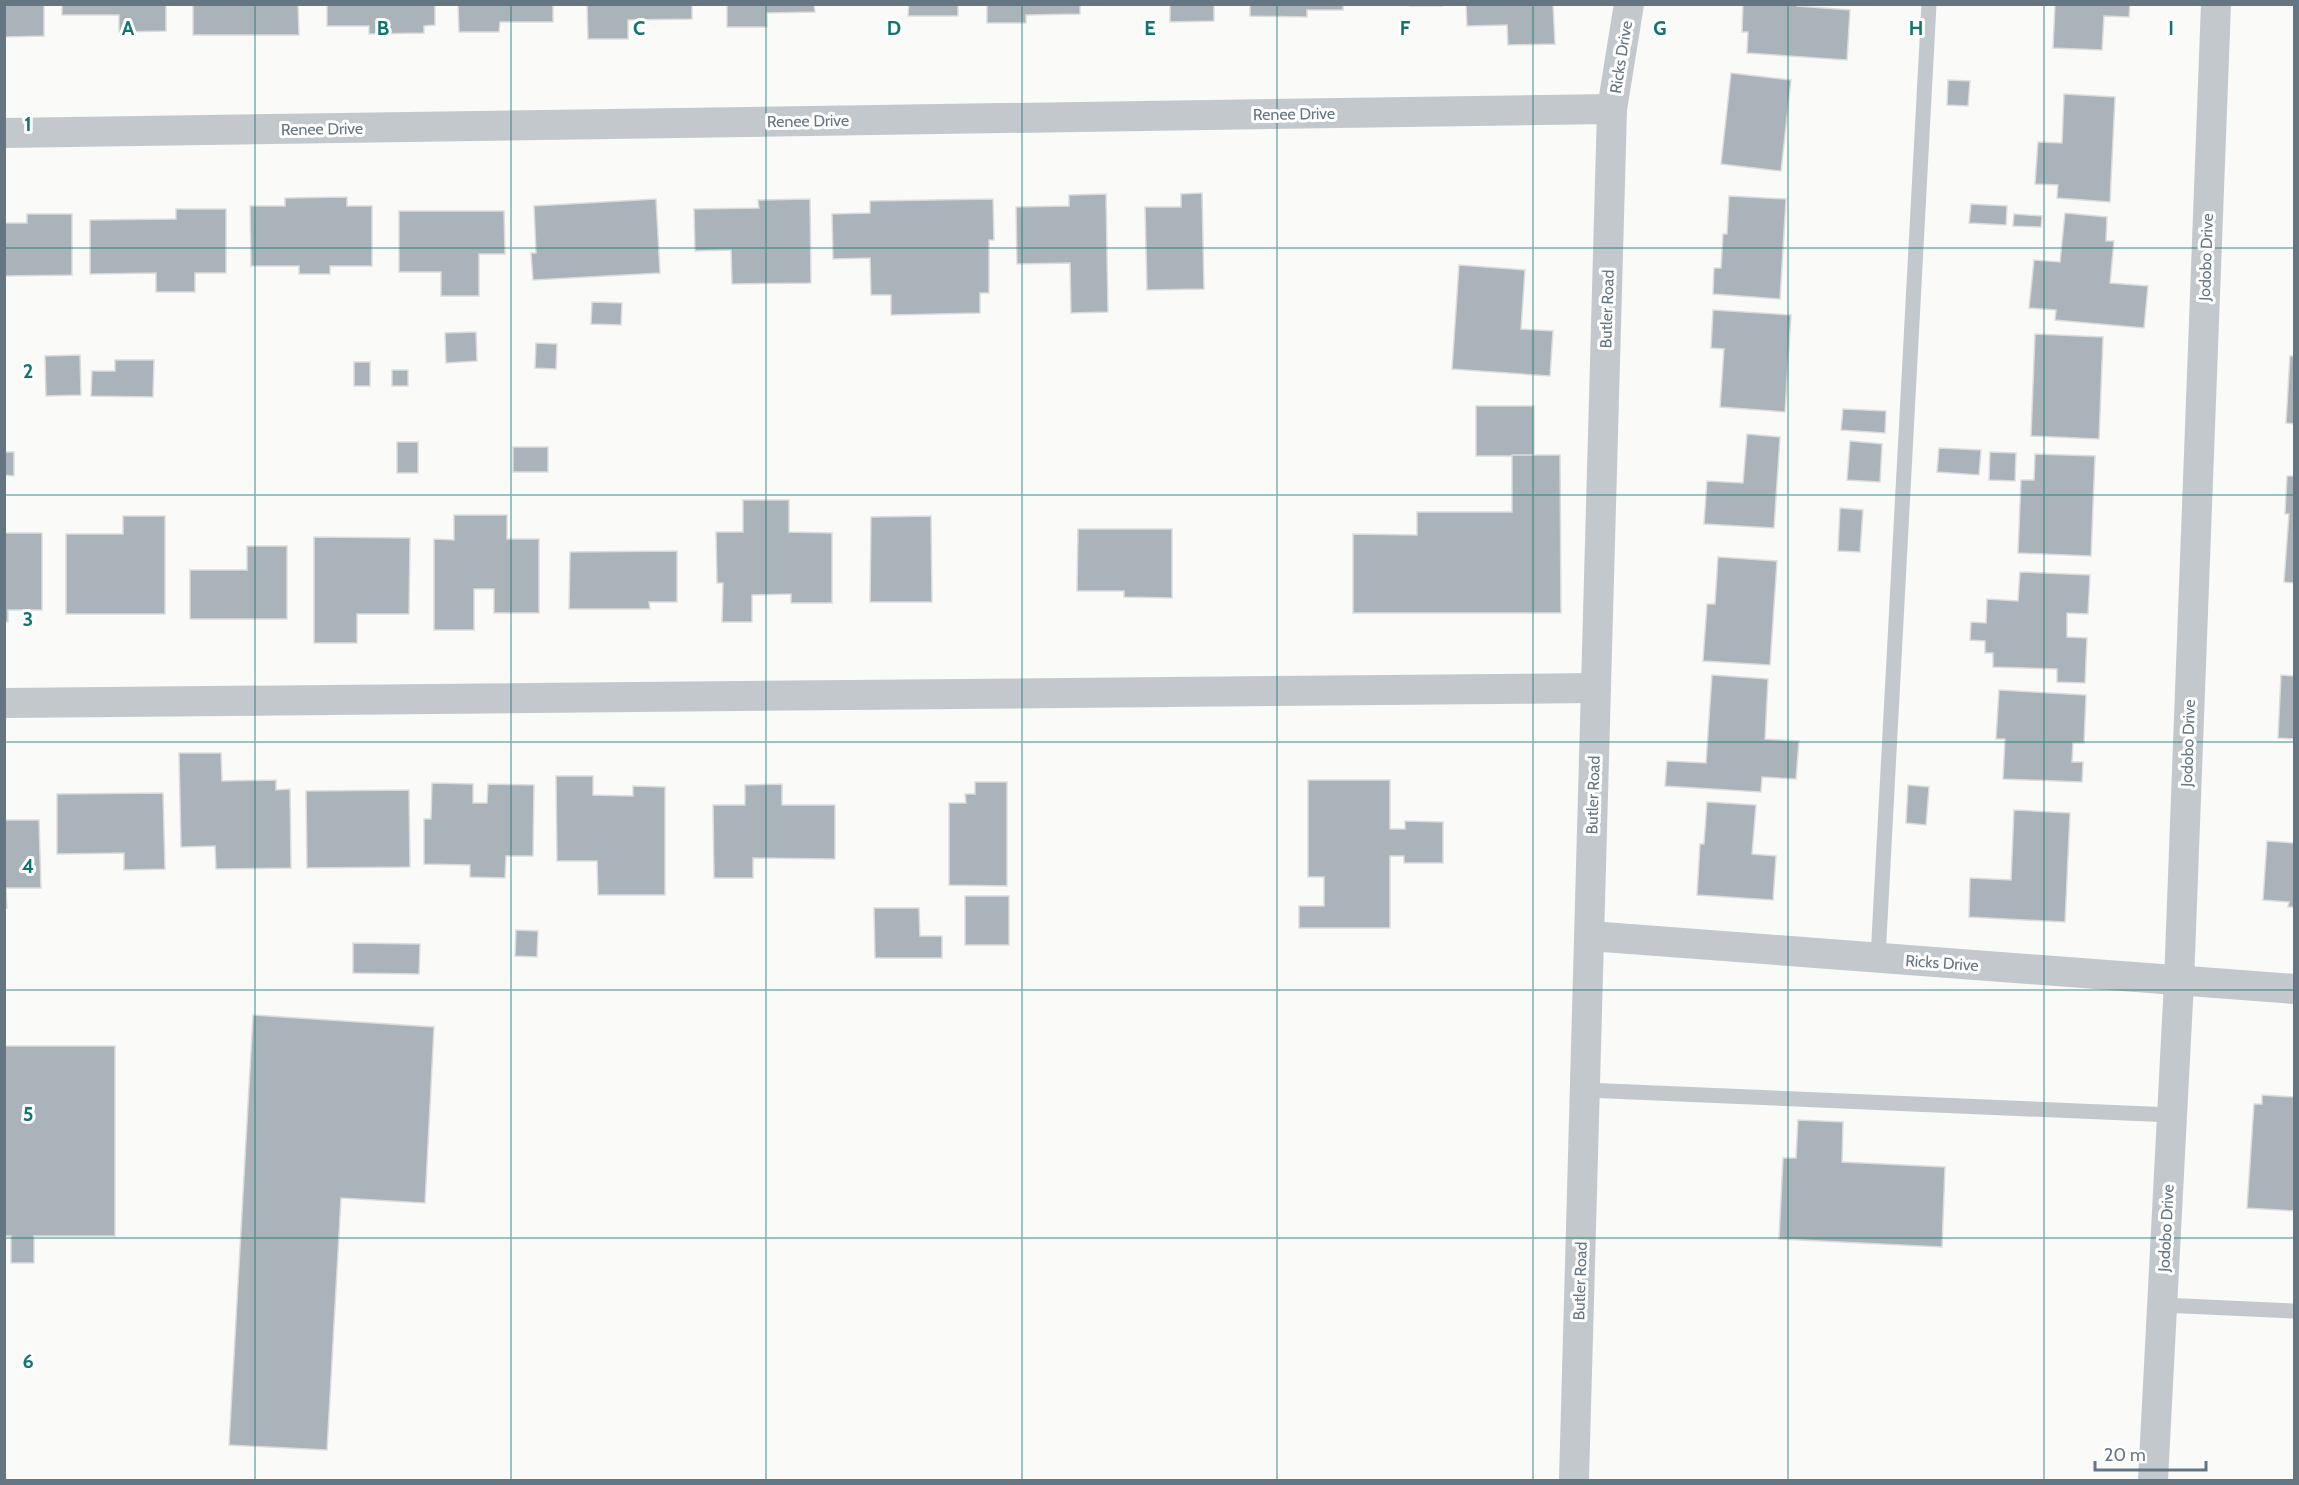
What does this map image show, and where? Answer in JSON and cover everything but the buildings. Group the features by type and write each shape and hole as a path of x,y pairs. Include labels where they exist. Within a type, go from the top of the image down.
{"street":[{"name":"Ricks Drive","path":"1612,109 1629,4"},
{"name":"Jodobo Drive","path":"2153,1480 2179,982 2216,4"},
{"name":"Renee Drive","path":"4,134 1612,109"},
{"name":"Butler Road","path":"1574,1480 1612,109"},
{"path":"4,703 1596,688"},
{"name":"Ricks Drive","path":"1590,936 2295,989"}],"lane":[{"path":"1878,958 1929,4"},
{"path":"1585,1090 2172,1115"},
{"path":"2162,1305 2295,1311"}]}
